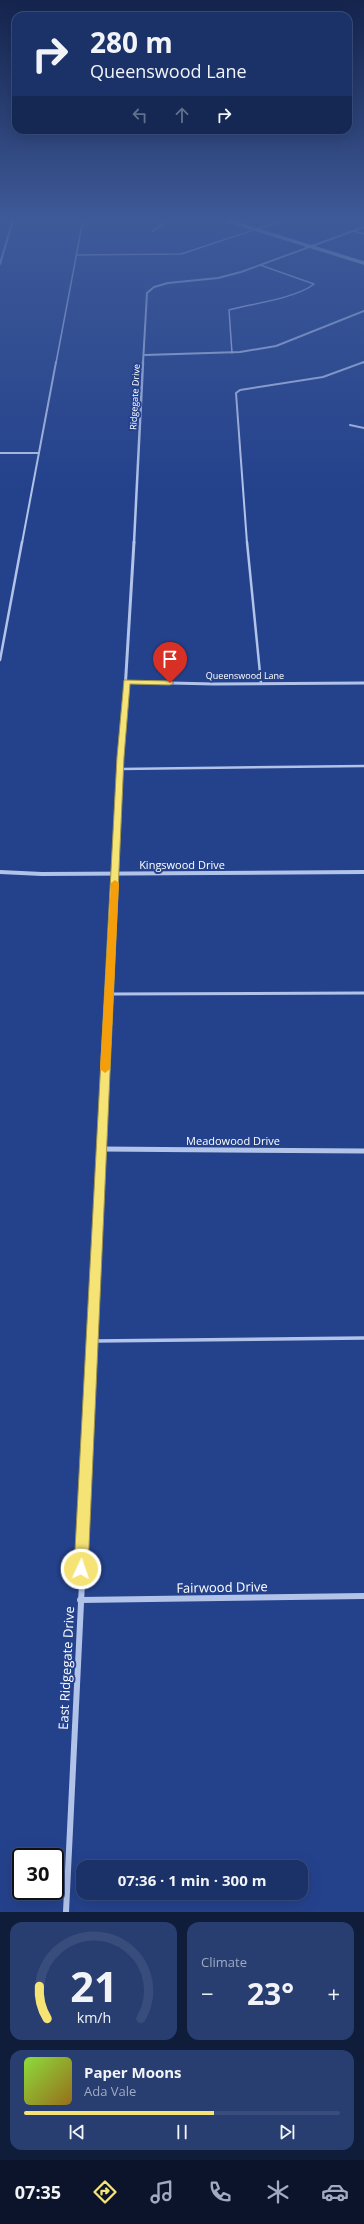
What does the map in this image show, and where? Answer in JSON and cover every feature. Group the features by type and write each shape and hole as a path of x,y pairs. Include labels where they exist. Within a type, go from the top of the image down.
{"street":[{"name":"Ridgegate Drive","path":"127,682 145,355 146,309"},
{"path":"145,355 232,353 276,346 364,311"},
{"name":"Queenswood Lane","path":"127,682 364,682"},
{"name":"East Ridgegate Drive","path":"66,1912 101,1149 116,874 120,768 127,682"},
{"name":"Kingswood Drive","path":"0,872 116,874 364,872"},
{"name":"Meadowood Drive","path":"101,1149 364,1151"},
{"name":"Fairwood Drive","path":"80,1600 364,1596"}],"lane":[{"path":"0,660 66,309"},
{"path":"232,309 229,310 232,353"},
{"path":"262,683 249,568 236,393 240,390 323,377 364,362"},
{"path":"350,425 364,428"},
{"path":"0,453 39,452"},
{"path":"120,768 364,766"},
{"path":"109,994 364,993"},
{"path":"92,1341 364,1338"}],"slow traffic":[{"path":"105,1069 115,883"}],"route":[{"path":"81,1569 121,757 127,682 170,683"}]}
